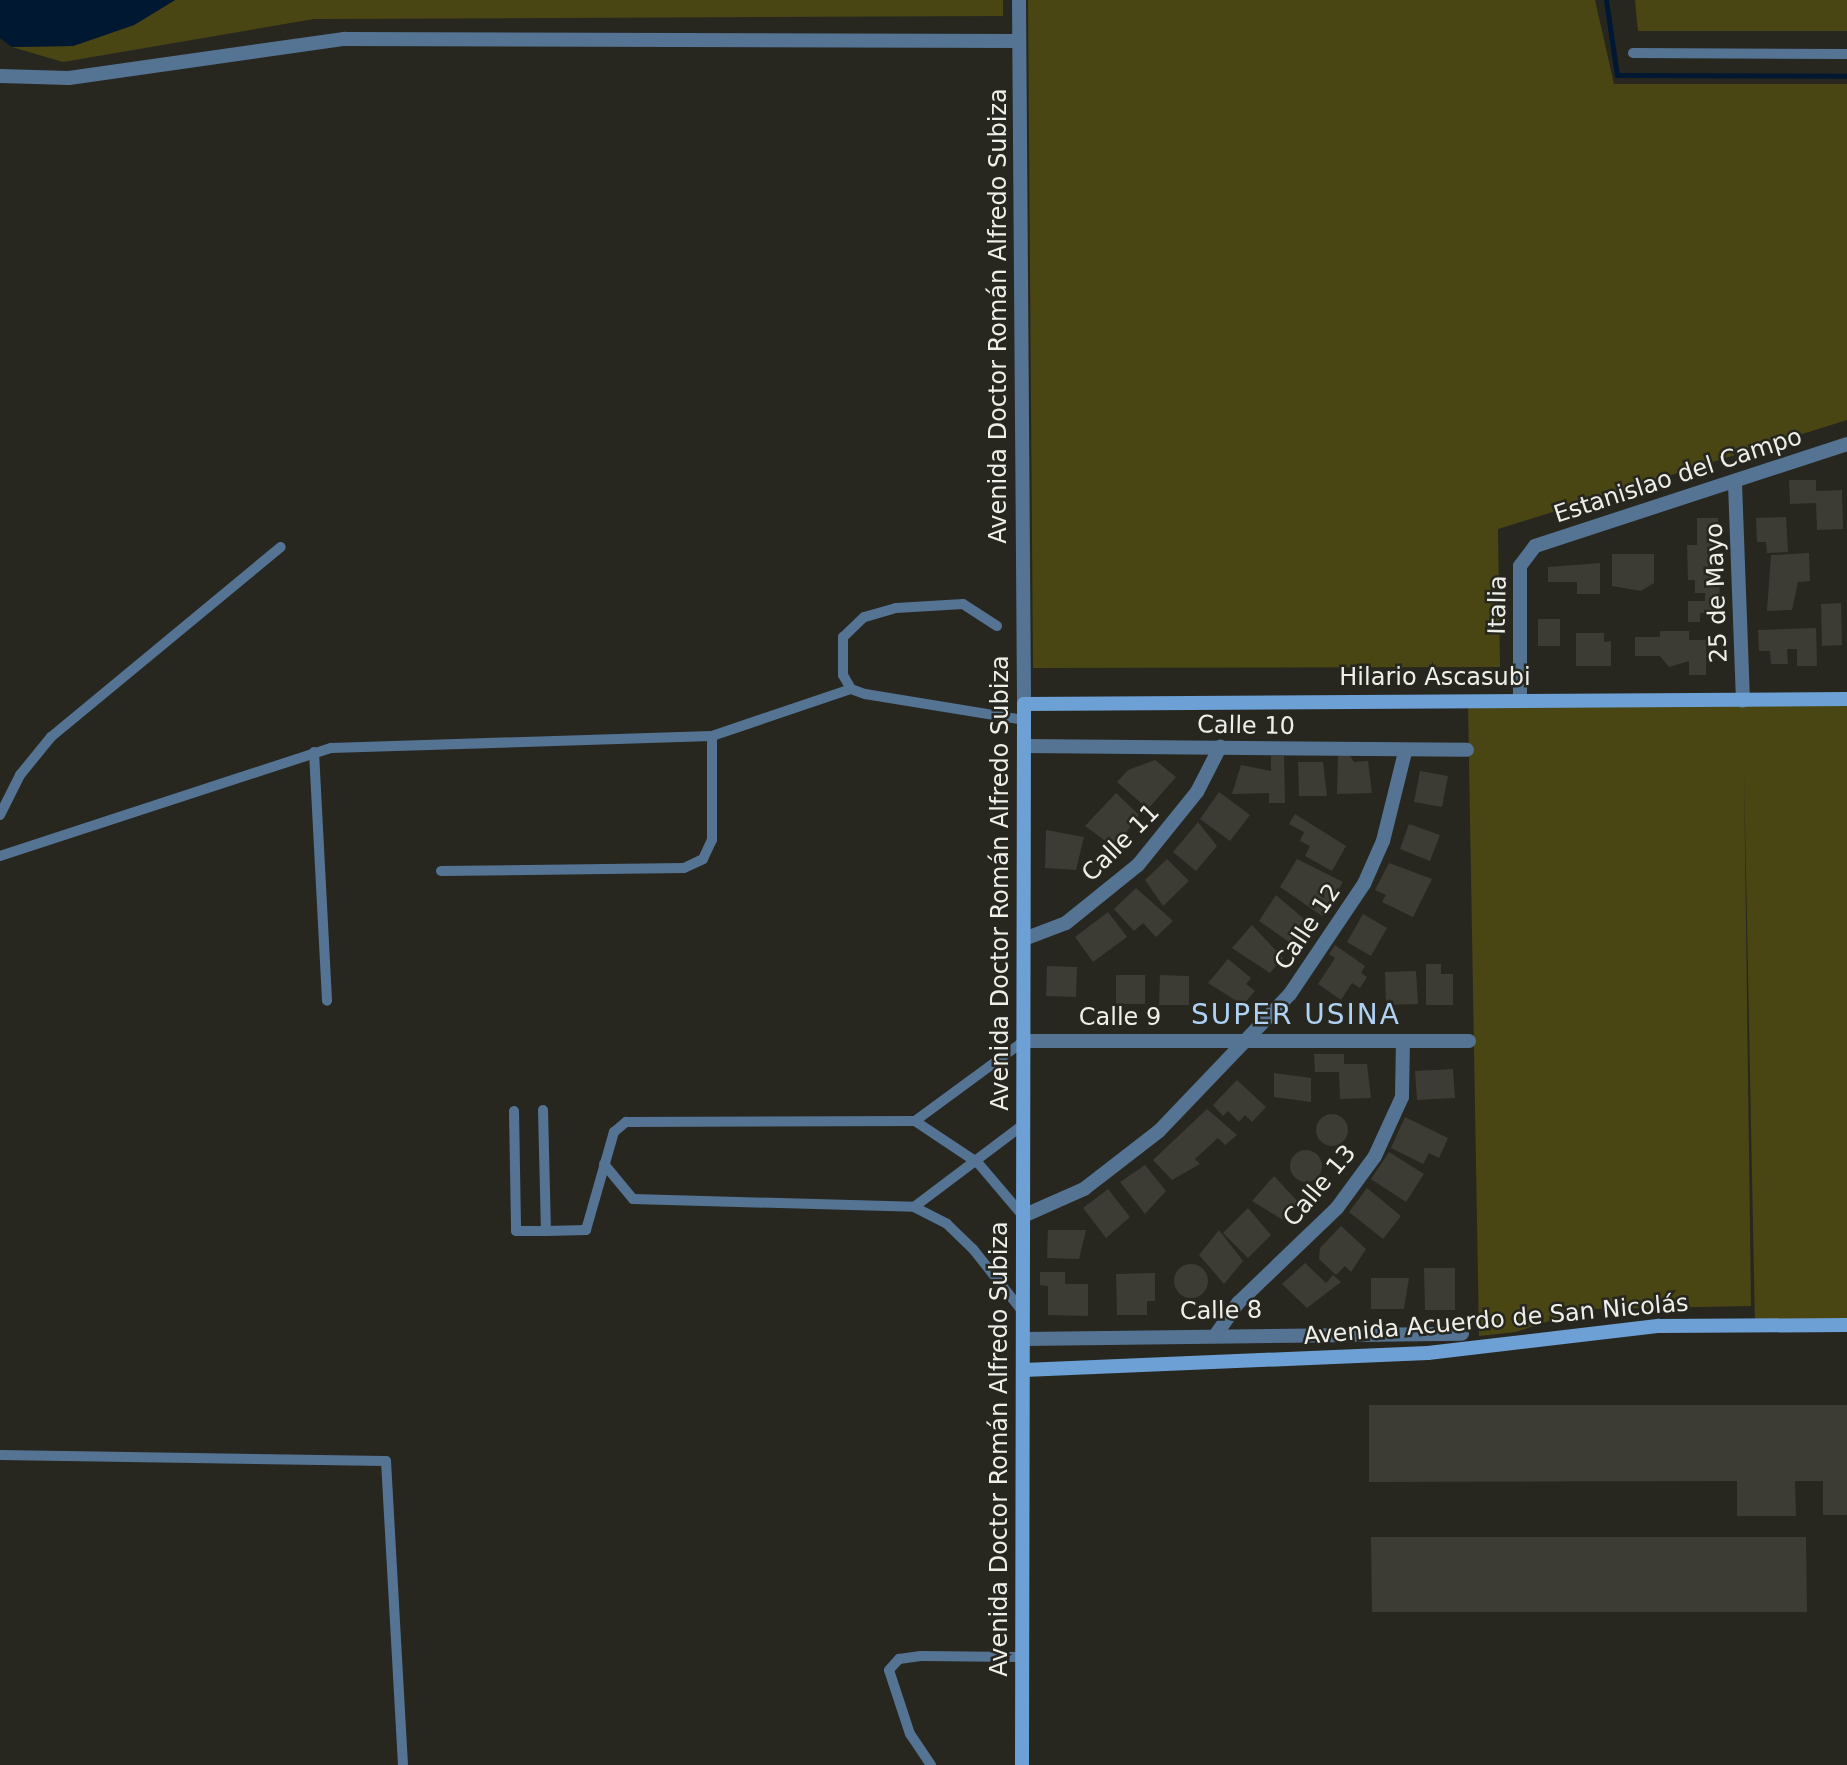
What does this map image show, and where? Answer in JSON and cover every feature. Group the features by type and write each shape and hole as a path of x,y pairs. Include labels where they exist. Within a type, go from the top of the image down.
{"street":[{"name":"Avenida Doctor Román Alfredo Subiza","path":"1019,0 1025,746 1022,1765"},
{"path":"0,76 69,78 344,39 1019,41"},
{"name":"Estanislao del Campo","path":"1526,554 1847,444"},
{"name":"25 de Mayo","path":"1735,483 1743,701"},
{"name":"Italia","path":"1520,700 1520,566 1526,554"},
{"name":"Hilario Ascasubi","path":"1024,704 1847,699"},
{"name":"Calle 10","path":"1025,746 1405,752 1466,750"},
{"name":"Calle 11","path":"1024,939 1066,923 1138,865 1197,792 1220,747"},
{"name":"Calle 12","path":"1023,1216 1105,1174 1250,1041 1364,884 1383,841 1405,752"},
{"name":"Calle 9","path":"1024,1041 1468,1041"},
{"name":"Calle 13","path":"1217,1333 1238,1303 1337,1208 1376,1156 1402,1097 1403,1041"},
{"name":"Avenida Acuerdo de San Nicolás","path":"1024,1370 1429,1353 1659,1326 1847,1325"},
{"name":"Calle 8","path":"1023,1339 1217,1333 1462,1334"}],"lane":[{"path":"1633,53 1847,54"},
{"path":"0,815 20,775 51,737 281,547"},
{"path":"851,689 843,675 843,637 864,617 896,608 963,604 997,626"},
{"path":"0,856 314,752 712,736 851,689 1024,720"},
{"path":"441,871 684,868 703,859 712,840 712,736"},
{"path":"314,752 327,1001"},
{"path":"915,1121 1024,1041"},
{"path":"542,1110 546,1231"},
{"path":"514,1111 516,1231 586,1230 614,1132 626,1122 915,1121 978,1163 1023,1216"},
{"path":"914,1207 978,1163 1024,1124"},
{"path":"604,1164 633,1199 914,1207 964,1241 1023,1312"},
{"path":"0,1455 386,1461 403,1765"},
{"path":"931,1765 910,1734 889,1670 899,1659 921,1656 1022,1657"}],"shaded area":[{"path":"175,0 1003,0 1003,16 314,19 63,62 12,47 73,46 134,25"},
{"path":"1028,0 1595,0 1614,84 1847,84 1847,420 1498,529 1500,667 1033,668"},
{"path":"1635,0 1847,0 1847,31 1638,31"},
{"path":"1847,699 1847,1325 1755,1326 1744,770 1751,1306 1586,1309 1516,1332 1479,1336 1468,702"}],"water":[{"path":"0,0 175,0 134,25 73,46 12,47 0,38"}],"building":[{"path":"1789,480 1816,480 1816,491 1842,490 1843,529 1817,530 1816,503 1790,504"},
{"path":"1786,517 1788,552 1767,553 1766,542 1757,542 1756,518"},
{"path":"1697,518 1718,518 1720,613 1700,613 1700,622 1688,622 1688,601 1705,601 1705,593 1695,593 1695,580 1688,580 1687,545 1697,545"},
{"path":"1809,553 1810,581 1798,582 1792,610 1767,611 1771,555"},
{"path":"1612,554 1654,554 1654,583 1641,591 1612,586"},
{"path":"1600,563 1600,594 1577,594 1577,582 1548,582 1548,567"},
{"path":"1841,603 1842,645 1822,646 1821,604"},
{"path":"1538,619 1560,619 1560,646 1538,646"},
{"path":"1816,628 1817,666 1797,666 1797,649 1787,649 1788,664 1771,664 1770,651 1759,651 1758,630"},
{"path":"1660,631 1689,631 1689,640 1706,640 1706,675 1689,675 1689,661 1669,667 1660,656 1635,656 1635,637 1660,637"},
{"path":"1576,633 1604,633 1604,642 1611,641 1611,666 1576,666"},
{"path":"1348,753 1354,762 1368,761 1372,793 1337,794 1338,754"},
{"path":"1271,756 1284,756 1285,803 1269,803 1269,793 1232,794 1241,765 1271,771"},
{"path":"1155,760 1176,777 1148,809 1117,782 1128,770"},
{"path":"1298,762 1323,762 1327,796 1299,796"},
{"path":"1420,771 1448,776 1442,807 1414,802"},
{"path":"1219,792 1250,815 1230,841 1200,819"},
{"path":"1116,793 1139,815 1115,848 1085,826"},
{"path":"1295,814 1346,846 1332,871 1305,856 1310,846 1300,841 1304,832 1289,824"},
{"path":"1198,822 1217,846 1196,871 1173,852"},
{"path":"1409,824 1440,835 1430,861 1400,849"},
{"path":"1046,830 1084,837 1076,870 1045,868"},
{"path":"1167,859 1189,881 1163,906 1145,880"},
{"path":"1297,859 1343,882 1322,916 1280,887"},
{"path":"1389,863 1432,879 1413,917 1382,902 1386,895 1375,890"},
{"path":"1136,888 1173,921 1156,937 1143,923 1134,931 1114,909"},
{"path":"1276,895 1304,919 1289,942 1259,921"},
{"path":"1108,912 1127,937 1093,962 1075,937"},
{"path":"1363,914 1387,928 1371,956 1347,942"},
{"path":"1252,925 1283,958 1270,973 1232,948"},
{"path":"1335,945 1365,966 1361,973 1367,977 1360,988 1352,983 1341,1000 1318,984 1335,958 1329,954"},
{"path":"1228,959 1251,978 1246,984 1255,991 1243,1005 1208,983"},
{"path":"1426,964 1441,964 1441,974 1453,974 1453,1005 1426,1005"},
{"path":"1047,966 1077,967 1076,997 1046,996"},
{"path":"1416,971 1418,1004 1386,1005 1385,972"},
{"path":"1116,975 1145,975 1145,1004 1116,1004"},
{"path":"1160,975 1189,976 1189,1005 1159,1005"},
{"path":"1314,1054 1344,1054 1344,1064 1367,1064 1371,1098 1340,1099 1339,1072 1315,1072"},
{"path":"1453,1069 1455,1098 1417,1100 1415,1071"},
{"path":"1274,1073 1311,1078 1311,1102 1274,1097"},
{"path":"1237,1080 1266,1107 1252,1122 1245,1115 1239,1122 1228,1111 1223,1116 1213,1105"},
{"path":"1207,1109 1237,1135 1225,1145 1218,1138 1195,1159 1200,1164 1172,1180 1153,1160"},
{"path":"1332,1114 1344,1118 1348,1130 1344,1142 1332,1146 1320,1142 1316,1130 1320,1118"},
{"path":"1405,1117 1448,1138 1439,1158 1429,1153 1423,1164 1391,1148"},
{"path":"1306,1150 1318,1154 1322,1166 1318,1178 1306,1182 1294,1178 1290,1166 1294,1154"},
{"path":"1389,1152 1424,1174 1406,1202 1371,1179"},
{"path":"1145,1165 1166,1191 1145,1214 1120,1182"},
{"path":"1274,1176 1299,1203 1283,1220 1252,1201"},
{"path":"1367,1188 1401,1216 1383,1239 1349,1212"},
{"path":"1108,1189 1130,1217 1106,1238 1083,1208"},
{"path":"1248,1208 1271,1235 1248,1258 1223,1233"},
{"path":"1341,1226 1366,1249 1351,1272 1345,1266 1336,1275 1319,1259 1320,1248"},
{"path":"1048,1230 1086,1230 1079,1259 1047,1258"},
{"path":"1219,1230 1243,1261 1224,1284 1199,1255"},
{"path":"1305,1263 1326,1283 1333,1275 1341,1282 1307,1308 1282,1284"},
{"path":"1191,1264 1203,1269 1208,1281 1203,1293 1191,1298 1179,1293 1174,1281 1179,1269"},
{"path":"1424,1268 1455,1268 1455,1310 1425,1310"},
{"path":"1040,1272 1065,1272 1065,1284 1088,1284 1088,1316 1048,1315 1048,1286 1040,1285"},
{"path":"1155,1273 1155,1301 1147,1301 1147,1315 1117,1315 1116,1274"},
{"path":"1371,1278 1409,1278 1404,1309 1371,1309"},
{"path":"1369,1405 1847,1405 1847,1515 1823,1515 1823,1481 1795,1481 1796,1516 1737,1516 1737,1481 1369,1482"},
{"path":"1371,1537 1806,1537 1807,1612 1372,1612"}],"waterway":[{"path":"1606,0 1617,75 1847,76"}],"district":[{"name":"SUPER USINA","path":"1296,1015"}]}
